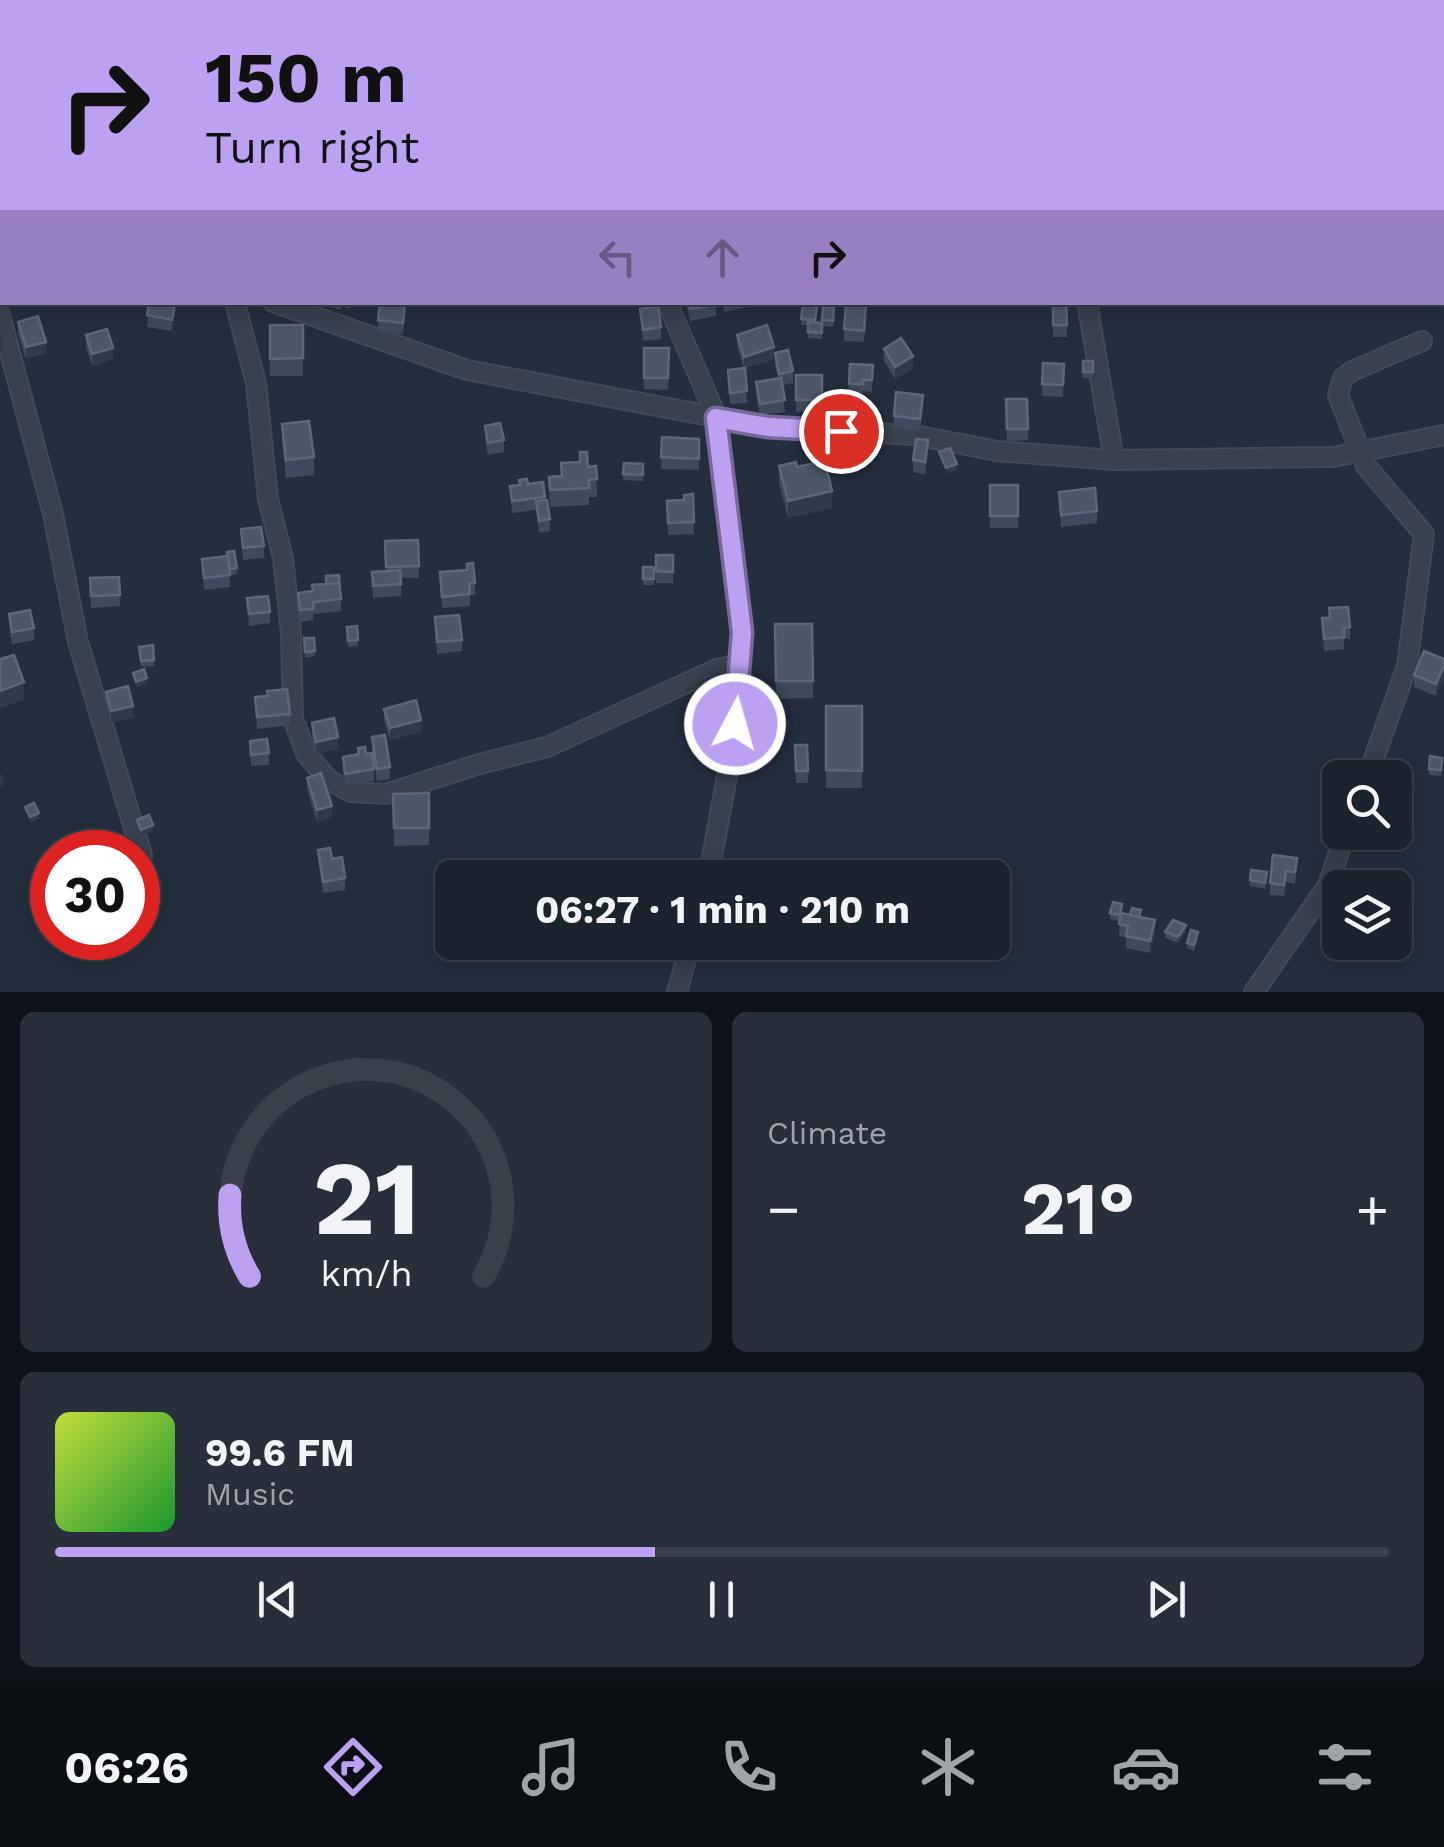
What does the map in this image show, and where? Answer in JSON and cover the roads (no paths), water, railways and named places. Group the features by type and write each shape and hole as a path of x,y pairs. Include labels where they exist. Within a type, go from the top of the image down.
{"street":[{"path":"237,305 256,383 268,498 283,558 293,720 306,755 329,780 351,792 386,794 547,747 718,669 741,664"},
{"path":"283,305 467,370 768,427 914,435 997,451 1114,460 1333,457 1444,434"},
{"path":"668,305 716,418 742,632 731,754 711,860"},
{"path":"1088,305 1114,460"},
{"path":"0,315 52,514 78,642 134,830"},
{"path":"1373,760 1407,666 1424,534 1366,466 1338,396 1344,378 1352,371 1422,341"},
{"path":"1254,992 1328,884 1340,850"},
{"path":"676,992 686,960"}]}
